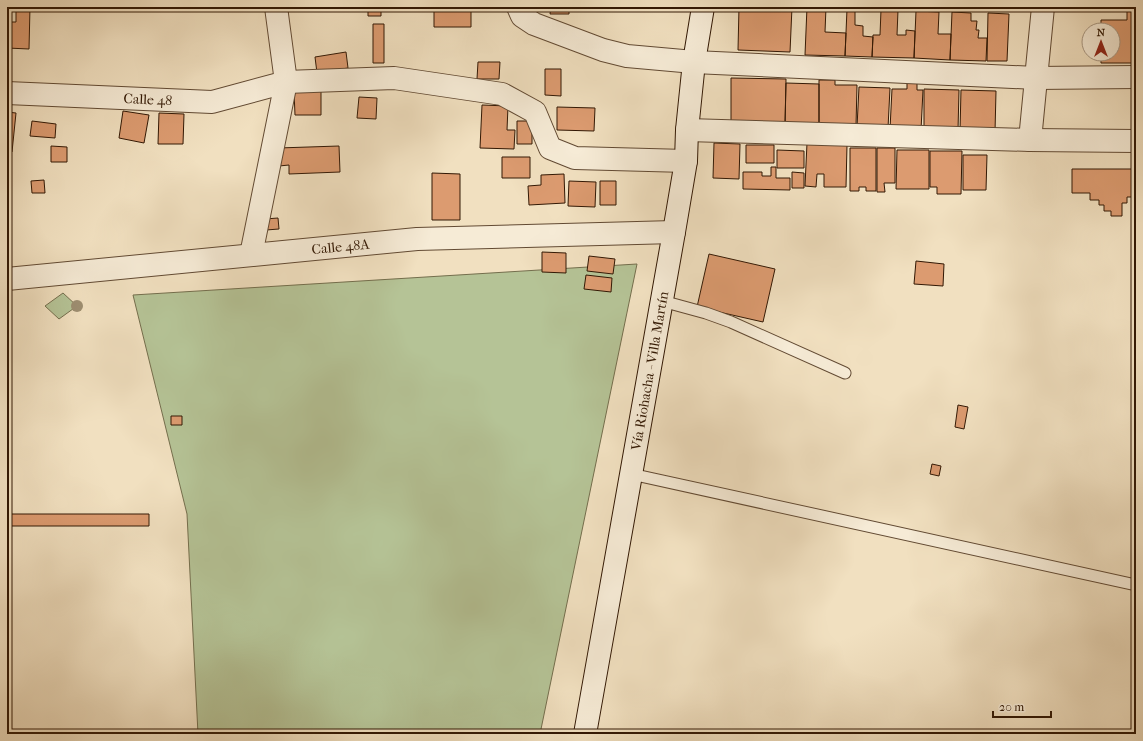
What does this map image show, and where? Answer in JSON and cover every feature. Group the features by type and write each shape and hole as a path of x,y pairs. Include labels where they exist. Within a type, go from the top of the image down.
{"street":[{"path":"251,255 286,82 276,7"},
{"path":"518,7 522,16 534,24 602,50 627,56 694,62 1036,78 1136,77"},
{"name":"Vía Riohacha - Villa Martín","path":"586,734 686,161 687,130 694,62 704,7"},
{"path":"1030,140 1043,7"},
{"name":"Calle 48","path":"7,93 212,102 286,82 394,78 502,94 535,112 550,148 576,158 686,161"},
{"path":"687,130 1030,140 1136,141"},
{"name":"Calle 48A","path":"7,279 417,239 674,232"}],"lane":[{"path":"662,301 706,313 731,322 844,373"},
{"path":"632,474 1136,585"}],"green space":[{"path":"637,264 540,734 198,734 187,514 133,295"},
{"path":"63,293 77,306 59,319 45,306"}],"building":[{"path":"16,7 30,7 29,49 7,48 7,22 16,22"},
{"path":"368,7 381,7 381,16 368,16"},
{"path":"434,7 471,7 471,27 434,27"},
{"path":"551,7 569,7 569,14 550,14"},
{"path":"739,7 792,7 790,52 738,50"},
{"path":"807,7 826,7 825,32 846,33 845,56 805,55"},
{"path":"847,9 855,9 855,25 863,26 863,36 873,37 872,57 845,56"},
{"path":"1127,9 1135,9 1135,63 1101,63 1121,62 1121,22 1101,22 1101,20 1127,20"},
{"path":"881,10 898,10 897,35 906,35 906,30 915,31 914,58 872,57 873,35 880,35"},
{"path":"916,11 939,12 938,34 951,34 950,60 914,58"},
{"path":"952,12 971,13 971,21 977,21 976,30 979,30 978,38 987,38 986,61 950,60"},
{"path":"988,13 1009,14 1007,61 987,61"},
{"path":"373,24 384,24 384,63 373,63"},
{"path":"346,52 348,68 317,73 315,57"},
{"path":"478,62 500,62 499,79 477,79"},
{"path":"545,69 561,69 561,96 545,95"},
{"path":"731,78 786,79 785,125 731,124"},
{"path":"819,80 835,80 835,85 857,85 856,126 819,125"},
{"path":"907,82 917,83 917,90 923,90 921,130 890,129 892,89 907,89"},
{"path":"786,83 819,84 819,125 785,125"},
{"path":"859,87 890,88 888,128 857,127"},
{"path":"924,89 959,90 958,130 924,129"},
{"path":"321,90 321,115 295,115 294,91"},
{"path":"961,90 996,91 995,132 960,131"},
{"path":"359,97 377,98 376,119 357,118"},
{"path":"482,105 508,106 507,130 515,130 514,149 480,148"},
{"path":"557,107 595,108 594,131 557,130"},
{"path":"123,111 149,115 144,143 119,138"},
{"path":"7,112 16,113 12,152 7,151"},
{"path":"159,113 184,114 183,144 158,144"},
{"path":"32,121 56,124 55,138 30,136"},
{"path":"517,121 532,121 532,144 517,144"},
{"path":"714,143 740,144 739,179 713,178"},
{"path":"807,143 847,145 846,187 824,187 824,174 817,174 816,187 805,186"},
{"path":"746,145 774,145 774,163 746,163"},
{"path":"51,146 67,147 67,162 51,162"},
{"path":"339,146 340,172 289,174 289,165 279,166 278,148"},
{"path":"850,148 876,148 876,191 866,191 866,187 859,187 859,191 850,191"},
{"path":"877,148 895,148 895,183 884,183 885,192 877,192"},
{"path":"777,150 804,151 804,168 777,168"},
{"path":"897,150 929,150 929,189 896,189"},
{"path":"930,151 962,151 961,194 937,194 937,187 930,187"},
{"path":"963,155 987,155 986,190 963,190"},
{"path":"502,157 530,157 530,178 502,178"},
{"path":"771,167 776,167 776,178 790,178 790,190 743,189 743,172 762,172 762,176 771,176"},
{"path":"1072,169 1136,169 1136,202 1134,202 1134,197 1127,197 1127,203 1122,203 1122,216 1111,216 1111,211 1104,211 1104,205 1099,205 1099,200 1090,200 1090,193 1072,193"},
{"path":"792,172 804,173 804,188 792,188"},
{"path":"432,173 460,174 460,220 432,220"},
{"path":"564,174 565,203 529,205 528,186 541,185 541,175"},
{"path":"44,180 45,193 32,193 31,181"},
{"path":"569,181 596,182 595,207 568,206"},
{"path":"600,181 616,181 616,205 600,205"},
{"path":"278,218 279,229 266,230 265,219"},
{"path":"542,252 566,253 566,273 542,272"},
{"path":"709,254 775,269 763,322 697,307"},
{"path":"589,256 615,259 613,274 587,271"},
{"path":"916,261 944,264 943,286 914,284"},
{"path":"586,275 612,278 611,292 584,289"},
{"path":"958,405 968,407 964,429 955,427"},
{"path":"171,416 182,416 182,425 171,425"},
{"path":"932,464 941,466 939,476 930,474"},
{"path":"7,514 149,514 149,526 7,526"},
{"path":"7,529 11,529 11,608 7,608"}]}
